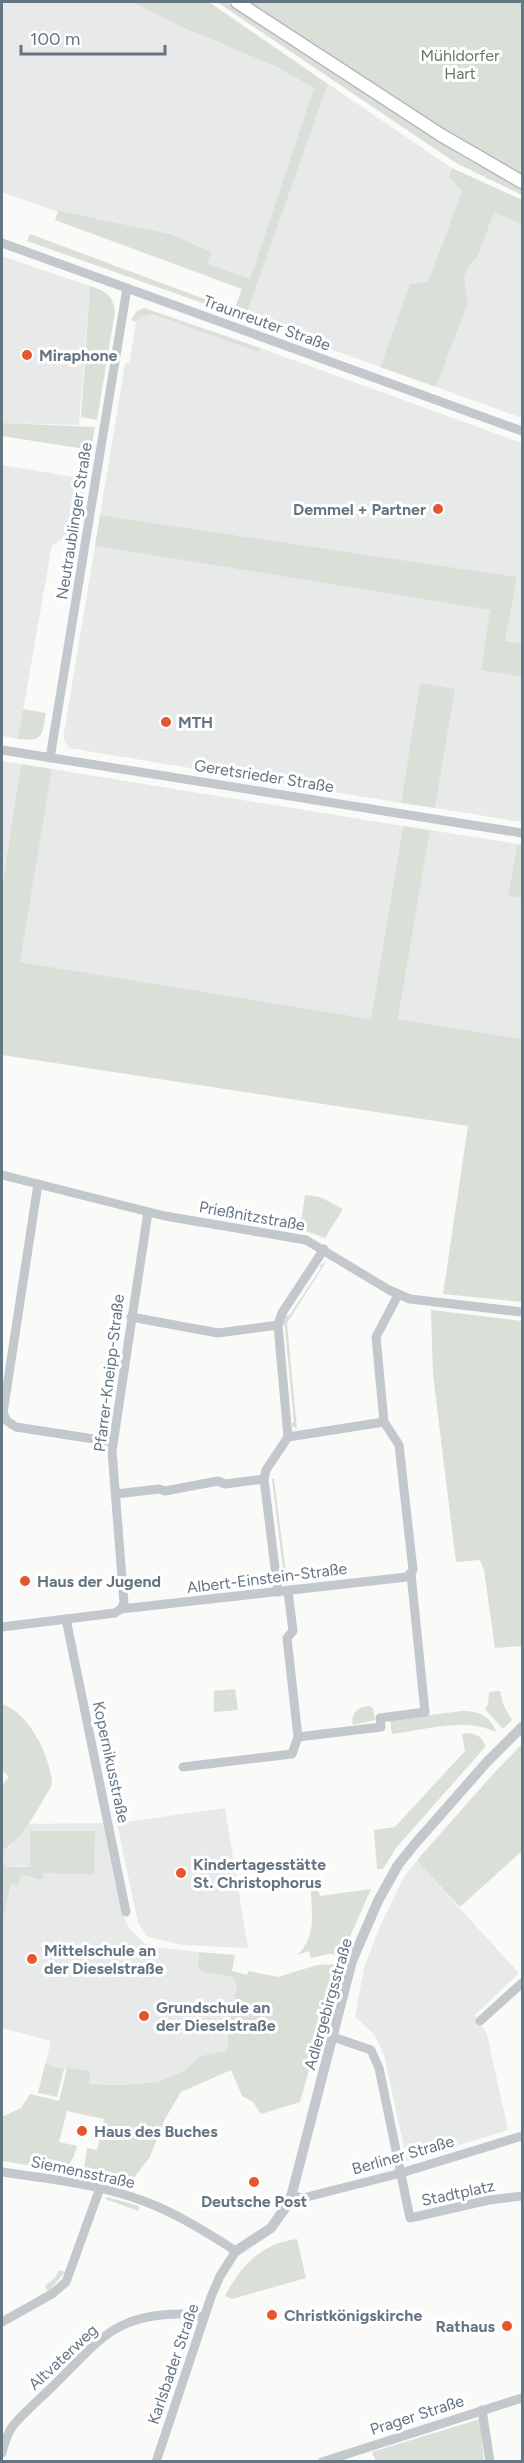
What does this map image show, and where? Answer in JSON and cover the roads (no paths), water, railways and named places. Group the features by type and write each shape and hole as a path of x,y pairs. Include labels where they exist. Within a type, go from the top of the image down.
{"main road":[{"path":"237,2 450,140 522,182"}],"street":[{"name":"Traunreuter Straße","path":"2,243 522,431"},
{"name":"Neutraublinger Straße","path":"50,758 127,288"},
{"name":"Geretsrieder Straße","path":"2,750 522,833"},
{"name":"Prießnitzstraße","path":"2,1175 148,1212 299,1238 324,1249 398,1295 423,1301 522,1312"},
{"path":"38,1184 5,1397 4,1418 16,1426 113,1442"},
{"name":"Pfarrer-Kneipp-Straße","path":"121,1610 124,1603 113,1442 148,1212"},
{"path":"183,1767 292,1754 298,1737 287,1638 292,1631 264,1479 266,1470 288,1437 278,1325 282,1313 324,1249"},
{"path":"298,1737 381,1727 380,1718 425,1712 399,1445 384,1422 376,1334 398,1295"},
{"path":"131,1317 218,1333 278,1325"},
{"path":"288,1437 384,1422"},
{"path":"116,1494 159,1489 165,1491 218,1481 225,1484 264,1479"},
{"name":"Albert-Einstein-Straße","path":"121,1610 407,1577 412,1572"},
{"path":"2,1626 115,1613 121,1610"},
{"name":"Kopernikusstraße","path":"66,1619 126,1912"},
{"name":"Adlergebirgsstraße","path":"236,2251 271,2228 283,2213 291,2195 352,1961 388,1882 414,1845 461,1790 522,1727"},
{"path":"480,2021 522,1983"},
{"path":"333,2037 371,2050 379,2068 401,2173"},
{"name":"Berliner Straße","path":"291,2195 303,2199 401,2173 522,2136"},
{"name":"Siemensstraße","path":"2,2172 100,2188 147,2202 190,2223 236,2251"},
{"name":"Stadtplatz","path":"401,2173 410,2218 489,2200 522,2196"},
{"path":"2,2322 52,2294 66,2282 100,2188"},
{"name":"Karlsbader Straße","path":"156,2462 204,2318 220,2276 236,2251"},
{"name":"Altvaterweg","path":"2,2453 8,2435 22,2416 94,2346 114,2330 127,2323 160,2316 185,2313 204,2318"},
{"name":"Prager Straße","path":"322,2462 522,2398"},
{"path":"482,2410 490,2462"}],"place":[{"name":"Miraphone","path":"27,355"},
{"name":"Demmel + Partner","path":"438,509"},
{"name":"MTH","path":"166,722"},
{"name":"Haus der Jugend","path":"25,1581"},
{"name":"Kindertagesstätte St. Christophorus","path":"181,1873"},
{"name":"Mittelschule an der Dieselstraße","path":"32,1959"},
{"name":"Grundschule an der Dieselstraße","path":"144,2016"},
{"name":"Haus des Buches","path":"82,2131"},
{"name":"Deutsche Post","path":"254,2182"},
{"name":"Christkönigskirche","path":"272,2315"},
{"name":"Rathaus","path":"507,2326"}],"park label":[{"name":"Mühldorfer Hart","path":"460,64"}]}
